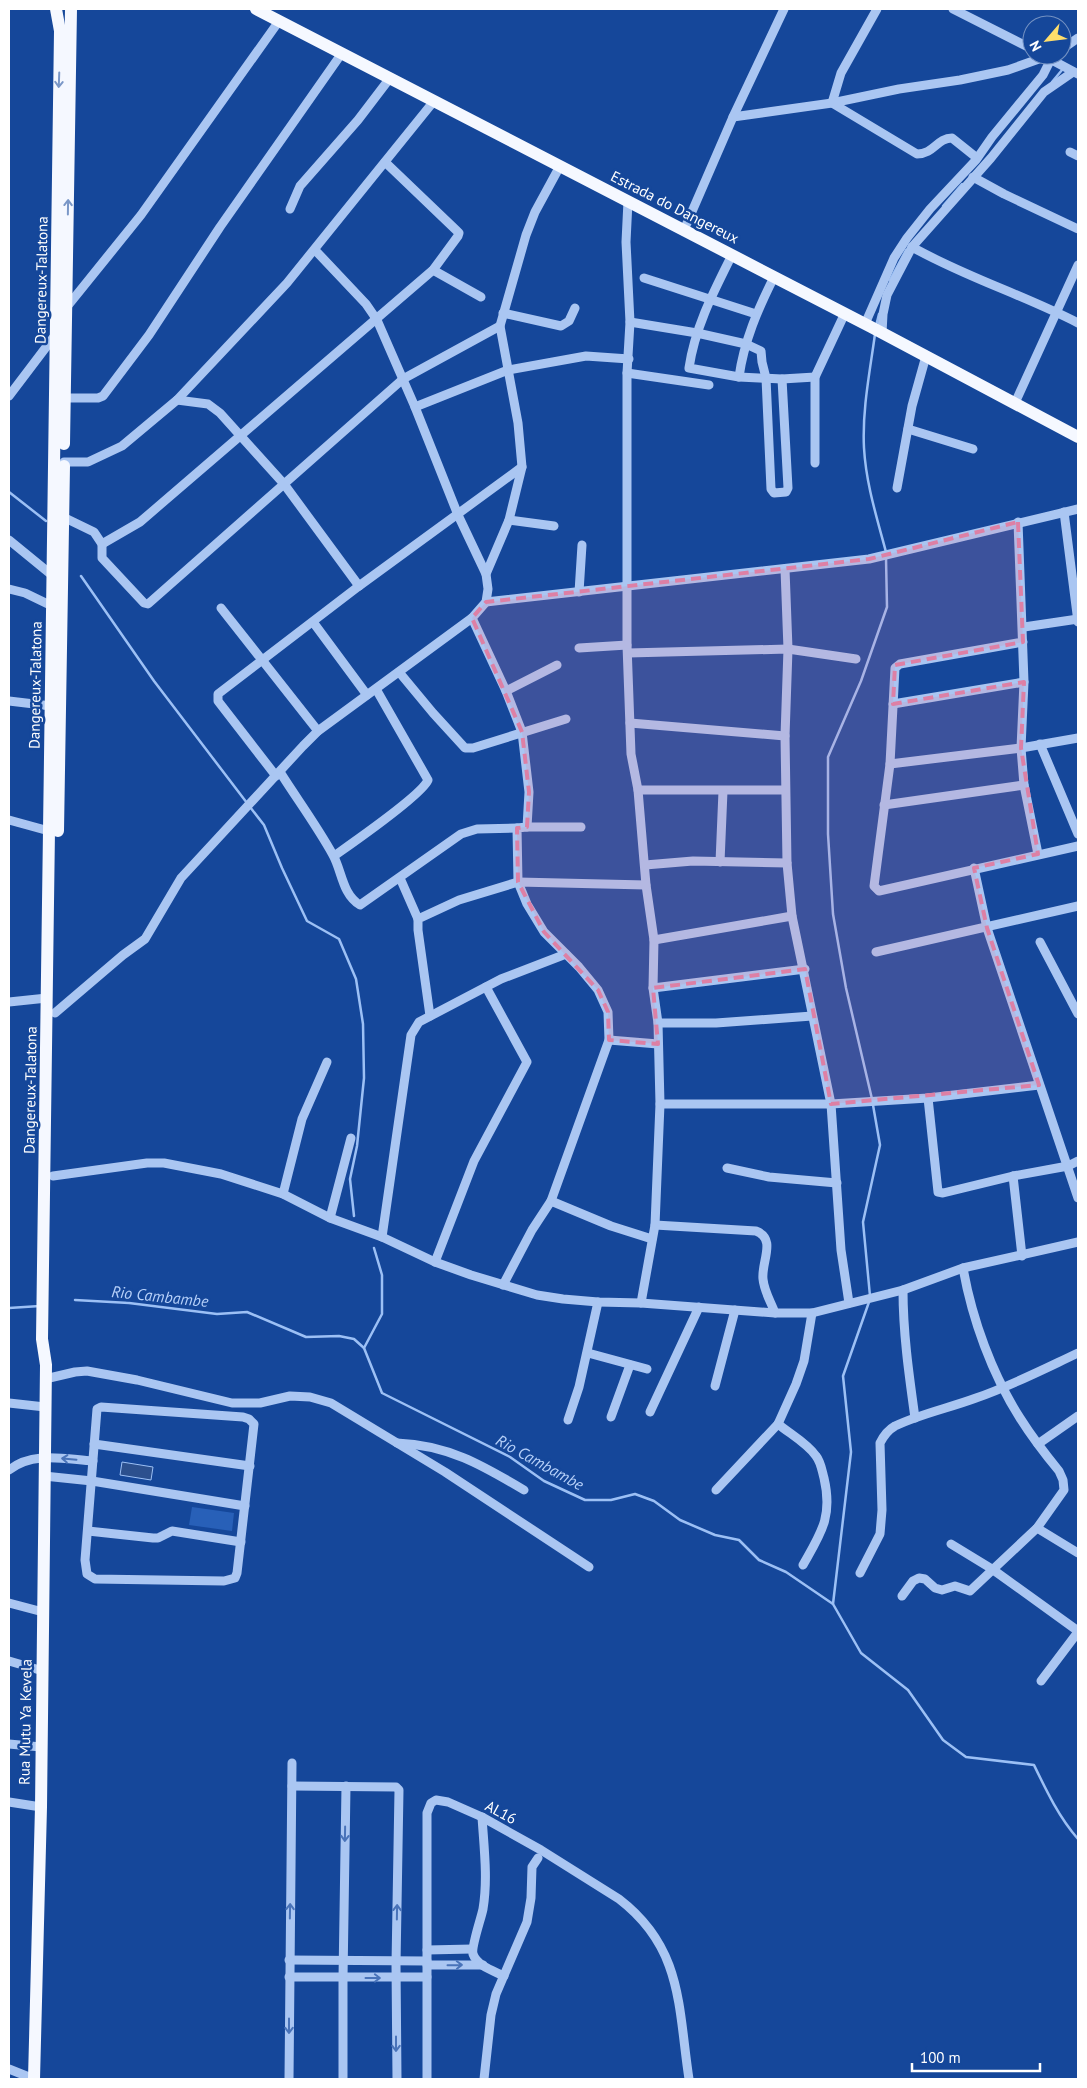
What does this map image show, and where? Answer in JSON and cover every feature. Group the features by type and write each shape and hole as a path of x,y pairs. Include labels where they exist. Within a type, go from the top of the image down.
{"main road":[{"path":"56,9 65,32"},
{"path":"65,32 72,9"},
{"name":"Estrada do Dangereux","path":"256,9 845,313 1078,438"},
{"name":"Dangereux-Talatona","path":"47,1271 53,1176 65,398 65,32"},
{"name":"Dangereux-Talatona","path":"46,1365 47,998 52,606 56,334 65,32"},
{"name":"Rua Mutu Ya Kevela","path":"34,2079 41,1807 46,1365"}],"street":[{"path":"684,230 733,117 784,9"},
{"path":"832,103 841,73 877,9"},
{"path":"953,9 1022,44"},
{"path":"66,308 141,214 279,21"},
{"path":"65,398 98,398 103,396 149,335 220,227 342,53"},
{"path":"733,117 832,103 899,89 960,80 1023,65"},
{"path":"875,329 894,258 930,209 977,158 992,137 1044,75 1046,65"},
{"path":"875,329 882,314 887,295 912,247 991,158 1044,92 1076,73 1062,65"},
{"path":"290,209 300,186 358,120 390,78"},
{"path":"64,462 88,462 122,446 177,400 287,283 434,101"},
{"path":"832,103 917,154 928,152 944,138 952,138 977,158"},
{"path":"102,544 140,522 433,270 459,234 385,162"},
{"path":"486,574 510,520 522,467 518,423 500,326 526,235 535,212 560,166"},
{"path":"973,177 1078,229"},
{"path":"628,201 626,242 630,322 627,373 628,649 631,754 638,790 646,885 654,940 653,988 658,1023 660,1104 655,1225 641,1303"},
{"path":"912,247 966,274 1056,311 1078,323"},
{"path":"55,1013 123,954 145,939 182,878 318,731 472,618 486,602 488,589 486,574 458,515 415,407 376,320 366,304 315,250"},
{"path":"732,255 710,299 697,333 689,368 739,377 782,379 815,377"},
{"path":"1014,403 1078,265"},
{"path":"433,270 481,297"},
{"path":"739,377 742,356 756,314 774,277"},
{"path":"644,278 756,314"},
{"path":"503,313 561,326 569,321 575,308"},
{"path":"815,463 815,377 845,313"},
{"path":"630,322 697,333 746,344 762,351 762,362 766,378 771,489 774,493 786,492 788,488 782,379"},
{"path":"63,517 94,532 102,544 102,558 144,603 148,604 403,379 500,326"},
{"path":"9,396 56,334"},
{"path":"415,407 508,370 586,356 629,359"},
{"path":"898,488 912,406 926,356"},
{"path":"627,373 709,385"},
{"path":"177,400 208,404 220,413 284,484 359,586"},
{"path":"908,429 973,448"},
{"path":"522,467 359,586 218,694 217,697 278,774 334,856 342,882 360,906 461,834 477,829 527,827 581,828"},
{"path":"486,602 869,559 1078,509"},
{"path":"1024,628 1078,620 1064,512"},
{"path":"510,520 554,526"},
{"path":"1018,522 1024,628 1021,748 1024,785 1038,854"},
{"path":"9,540 53,576"},
{"path":"580,592 582,545"},
{"path":"786,569 788,649 785,790 787,864 792,916 831,1104 841,1250 849,1303"},
{"path":"9,589 24,593 52,606"},
{"path":"221,608 318,731"},
{"path":"472,618 506,691 522,732 529,792 527,827"},
{"path":"313,622 367,695"},
{"path":"1023,642 897,665 895,668 890,764 875,890 879,891 1078,846"},
{"path":"579,648 788,649 856,659"},
{"path":"506,691 557,665"},
{"path":"399,672 433,713 466,748 473,748 566,719"},
{"path":"893,704 1024,682"},
{"path":"334,856 392,814 427,783 427,777 376,689"},
{"path":"9,701 51,706"},
{"path":"630,723 785,736"},
{"path":"890,764 1021,748 1078,738"},
{"path":"1040,744 1078,832"},
{"path":"884,805 1024,785"},
{"path":"638,790 785,790"},
{"path":"720,862 723,791"},
{"path":"9,820 49,832"},
{"path":"503,1285 532,1230 550,1201 609,1040 608,1012 598,990 579,967 544,932 527,904 518,882 517,828"},
{"path":"645,865 693,861 787,864"},
{"path":"974,868 987,928 1078,1198"},
{"path":"400,878 418,919 430,1016"},
{"path":"418,919 459,900 518,882 646,885"},
{"path":"876,952 1078,906"},
{"path":"654,940 792,916"},
{"path":"1040,942 1078,1014"},
{"path":"382,1237 411,1035 419,1022 486,987 566,954"},
{"path":"653,988 804,969"},
{"path":"434,1262 474,1161 527,1062 486,987"},
{"path":"9,1002 47,998"},
{"path":"658,1023 716,1023 812,1016"},
{"path":"609,1040 658,1044"},
{"path":"283,1194 302,1119 327,1062"},
{"path":"660,1104 831,1104 928,1098 1039,1085"},
{"path":"928,1098 938,1192 943,1193 1013,1176 1068,1166 1078,1161"},
{"path":"330,1218 351,1138"},
{"path":"53,1176 147,1163 164,1163 221,1174 283,1194 330,1218 382,1237 434,1262 503,1285 563,1299 598,1302 641,1303 775,1313 812,1313 903,1290 963,1268 1078,1242"},
{"path":"727,1168 769,1177 837,1183"},
{"path":"1013,1176 1022,1256"},
{"path":"550,1201 611,1226 652,1239"},
{"path":"655,1225 756,1230 762,1233 767,1241 763,1278 775,1313"},
{"path":"902,1596 913,1581 919,1578 942,1590 956,1586 970,1591 1037,1528 1064,1490 1063,1480 1059,1471 1020,1417 1004,1388 985,1345 968,1297 963,1268"},
{"path":"903,1290 907,1367 916,1418"},
{"path":"568,1420 588,1352 598,1302"},
{"path":"650,1412 699,1307"},
{"path":"715,1386 735,1310"},
{"path":"716,1490 778,1424 804,1361 812,1313"},
{"path":"588,1352 647,1369"},
{"path":"860,1573 880,1534 882,1510 880,1443 885,1434 894,1427 916,1418 942,1411 1004,1388 1078,1353"},
{"path":"611,1417 630,1365"},
{"path":"45,1379 75,1372 96,1372 232,1403 246,1404 290,1396 310,1397 331,1403 445,1472 589,1567"},
{"path":"9,1403 45,1407"},
{"path":"99,1407 249,1419 254,1424 238,1573 235,1578 230,1581 95,1580 87,1574 94,1444 97,1409 99,1407"},
{"path":"1038,1444 1078,1416"},
{"path":"778,1424 811,1450 818,1458 828,1495 826,1517 822,1532 803,1565"},
{"path":"395,1443 451,1452 478,1462 524,1490"},
{"path":"94,1444 250,1466"},
{"path":"9,1470 30,1459 44,1457 93,1461"},
{"path":"44,1476 92,1481 245,1506"},
{"path":"1037,1528 1078,1553"},
{"path":"88,1530 153,1538 158,1538 172,1531 241,1542"},
{"path":"951,1544 992,1569 1078,1631 1041,1681"},
{"path":"9,1603 42,1612"},
{"path":"9,1661 43,1671"},
{"path":"9,1744 41,1747"},
{"path":"289,2079 292,1764"},
{"path":"292,1786 396,1787 399,1790 396,1961 397,2079"},
{"path":"343,2079 346,1786"},
{"name":"AL16","path":"427,2079 427,1813 431,1803 442,1800 482,1817 541,1850 631,1908 652,1932 668,1960 675,1978 689,2079"},
{"path":"9,1802 41,1807"},
{"path":"482,1817 485,1859 484,1901 481,1920 472,1949 476,1959 483,1965 504,1976"},
{"path":"484,2079 491,2016 496,1994 527,1922 531,1898 532,1867 538,1858"},
{"path":"427,1950 472,1949"},
{"path":"289,1960 396,1961 483,1965"},
{"path":"289,1977 427,1978"},
{"path":"9,2069 34,2079"}],"highlighted area":[{"path":"1018,522 1023,642 895,665 893,704 1024,682 1021,748 1038,854 974,868 987,928 1039,1085 831,1104 805,969 653,988 658,1044 609,1040 608,1012 598,990 544,932 518,882 517,828 527,827 529,792 522,732 472,618 486,602 869,559"}],"shaded area":[{"path":"122,1462 153,1467 151,1480 120,1475"},
{"path":"192,1507 234,1513 232,1531 189,1525"}],"waterway":[{"path":"1052,82 1062,70"},
{"path":"943,206 962,184"},
{"path":"890,280 906,250"},
{"path":"876,326 879,314"},
{"path":"875,334 865,405 864,448 869,488 886,552"},
{"path":"9,492 46,521"},
{"path":"872,1099 846,988 833,914 828,834 828,757 861,681 887,607 886,558"},
{"path":"81,576 154,681 247,803"},
{"path":"250,807 264,825 307,921 339,939 356,979 363,1024 364,1078 357,1146 350,1179 354,1216"},
{"path":"870,1296 863,1222 880,1145 873,1105"},
{"path":"364,1348 382,1314 382,1275 374,1248"},
{"name":"Rio Cambambe","path":"75,1300 129,1303 217,1314 247,1312 306,1337 339,1336 354,1339 364,1348 382,1393 510,1457 544,1481 585,1500 611,1500 635,1494 654,1501 680,1520 715,1535 739,1540 759,1560 786,1572 833,1604 861,1653 908,1690 943,1740 966,1757 1034,1765 1059,1813 1078,1839"},
{"path":"833,1604 851,1452 843,1376 869,1302"},
{"name":"Rio Cambambe","path":"9,1308 40,1306"}]}
